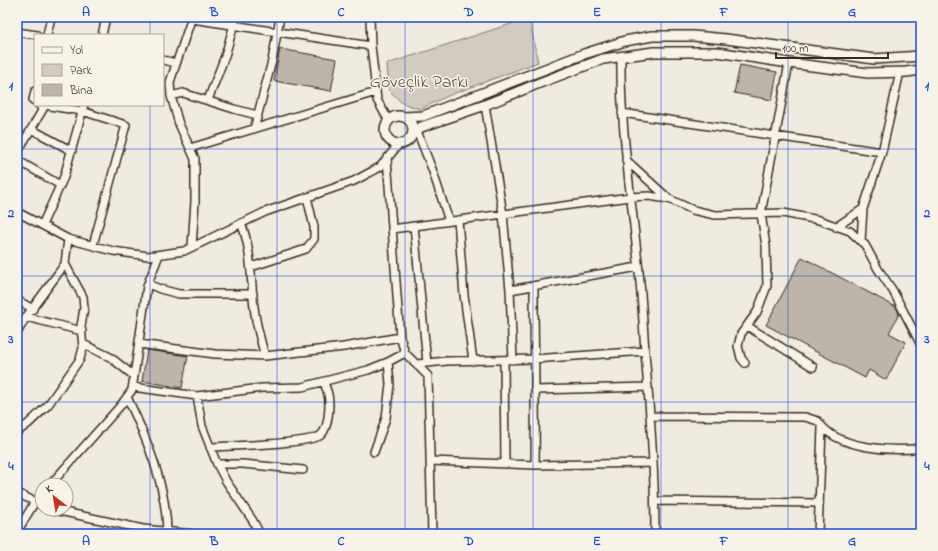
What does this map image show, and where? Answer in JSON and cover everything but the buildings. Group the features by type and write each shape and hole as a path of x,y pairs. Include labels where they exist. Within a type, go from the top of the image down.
{"main road":[{"path":"921,56 874,59 726,39 693,36 652,36 625,41 584,54 423,116 398,116 389,121 385,130 386,136 389,140 399,144 404,143 409,140 421,127 485,105 603,59 654,52 717,52 868,74 921,70"},
{"path":"404,117 408,120 414,133"}],"street":[{"path":"47,34 51,17"},
{"path":"102,34 106,17"},
{"path":"254,128 272,61 276,31 280,17"},
{"path":"370,17 371,46 377,100 389,121"},
{"path":"192,247 195,201 195,159 179,124 171,96 170,82 192,18 235,21 276,31 371,46"},
{"path":"208,100 225,56 235,21"},
{"path":"17,32 34,35"},
{"path":"621,56 620,90 638,266 648,387 655,501 655,534"},
{"path":"164,60 176,63"},
{"path":"745,363 741,358 738,346 741,334 758,312 767,286 766,246 761,214 789,63"},
{"path":"860,241 863,209 882,152 900,72"},
{"path":"190,148 376,92"},
{"path":"171,96 183,93 257,115"},
{"path":"485,105 503,214 510,290 512,360"},
{"path":"17,153 44,109 40,106"},
{"path":"57,106 83,108 126,125 93,245"},
{"path":"42,225 64,177 83,108"},
{"path":"622,113 882,152"},
{"path":"31,129 72,151"},
{"path":"414,133 432,169 449,221"},
{"path":"17,212 68,239 113,250 148,256 184,251 265,212 354,180 380,167 399,144"},
{"path":"387,158 400,337 405,353 428,376 432,534"},
{"path":"17,160 60,185"},
{"path":"626,160 668,199"},
{"path":"392,229 630,196 649,196 668,199 693,210 715,215 783,213 819,220 850,231 866,245 878,269 893,291 921,345"},
{"path":"250,267 306,249 314,239 314,227 307,197"},
{"path":"836,226 863,209"},
{"path":"458,220 464,295 473,361"},
{"path":"241,223 249,247 254,314 265,356"},
{"path":"414,226 427,363"},
{"path":"17,333 26,317 65,264 68,239"},
{"path":"57,477 132,390 148,284 159,255"},
{"path":"17,432 48,405 80,359 84,348 81,326 84,308 83,297 65,264"},
{"path":"510,290 638,266"},
{"path":"148,284 160,290 179,294 253,294"},
{"path":"534,286 534,359 536,390 535,465"},
{"path":"17,300 33,309"},
{"path":"26,317 82,331"},
{"path":"748,326 813,366"},
{"path":"139,344 215,354 265,356 344,347 400,337"},
{"path":"83,344 110,357 134,376"},
{"path":"417,364 447,361 534,359 645,351"},
{"path":"133,387 197,396 262,388 302,387 368,370 405,353"},
{"path":"504,360 505,464"},
{"path":"374,452 386,418 390,384 388,362"},
{"path":"210,447 314,439 321,435 326,429 328,394 324,382"},
{"path":"536,390 648,387"},
{"path":"197,396 202,426 217,464 226,481 260,534"},
{"path":"127,397 138,419 162,490 167,533"},
{"path":"650,416 805,417 818,421 822,428 838,438 862,446 907,450 921,448"},
{"path":"818,534 822,428"},
{"path":"430,461 535,465 653,463"},
{"path":"217,464 243,464 303,470"},
{"path":"17,493 34,502"},
{"path":"655,501 819,503"},
{"path":"17,532 34,509"},
{"path":"74,514 143,529 167,533 193,534"}],"green space":[{"name":"Göveçlik Parkı","path":"529,18 538,62 450,95 420,109 402,103 389,90 387,64"}]}
